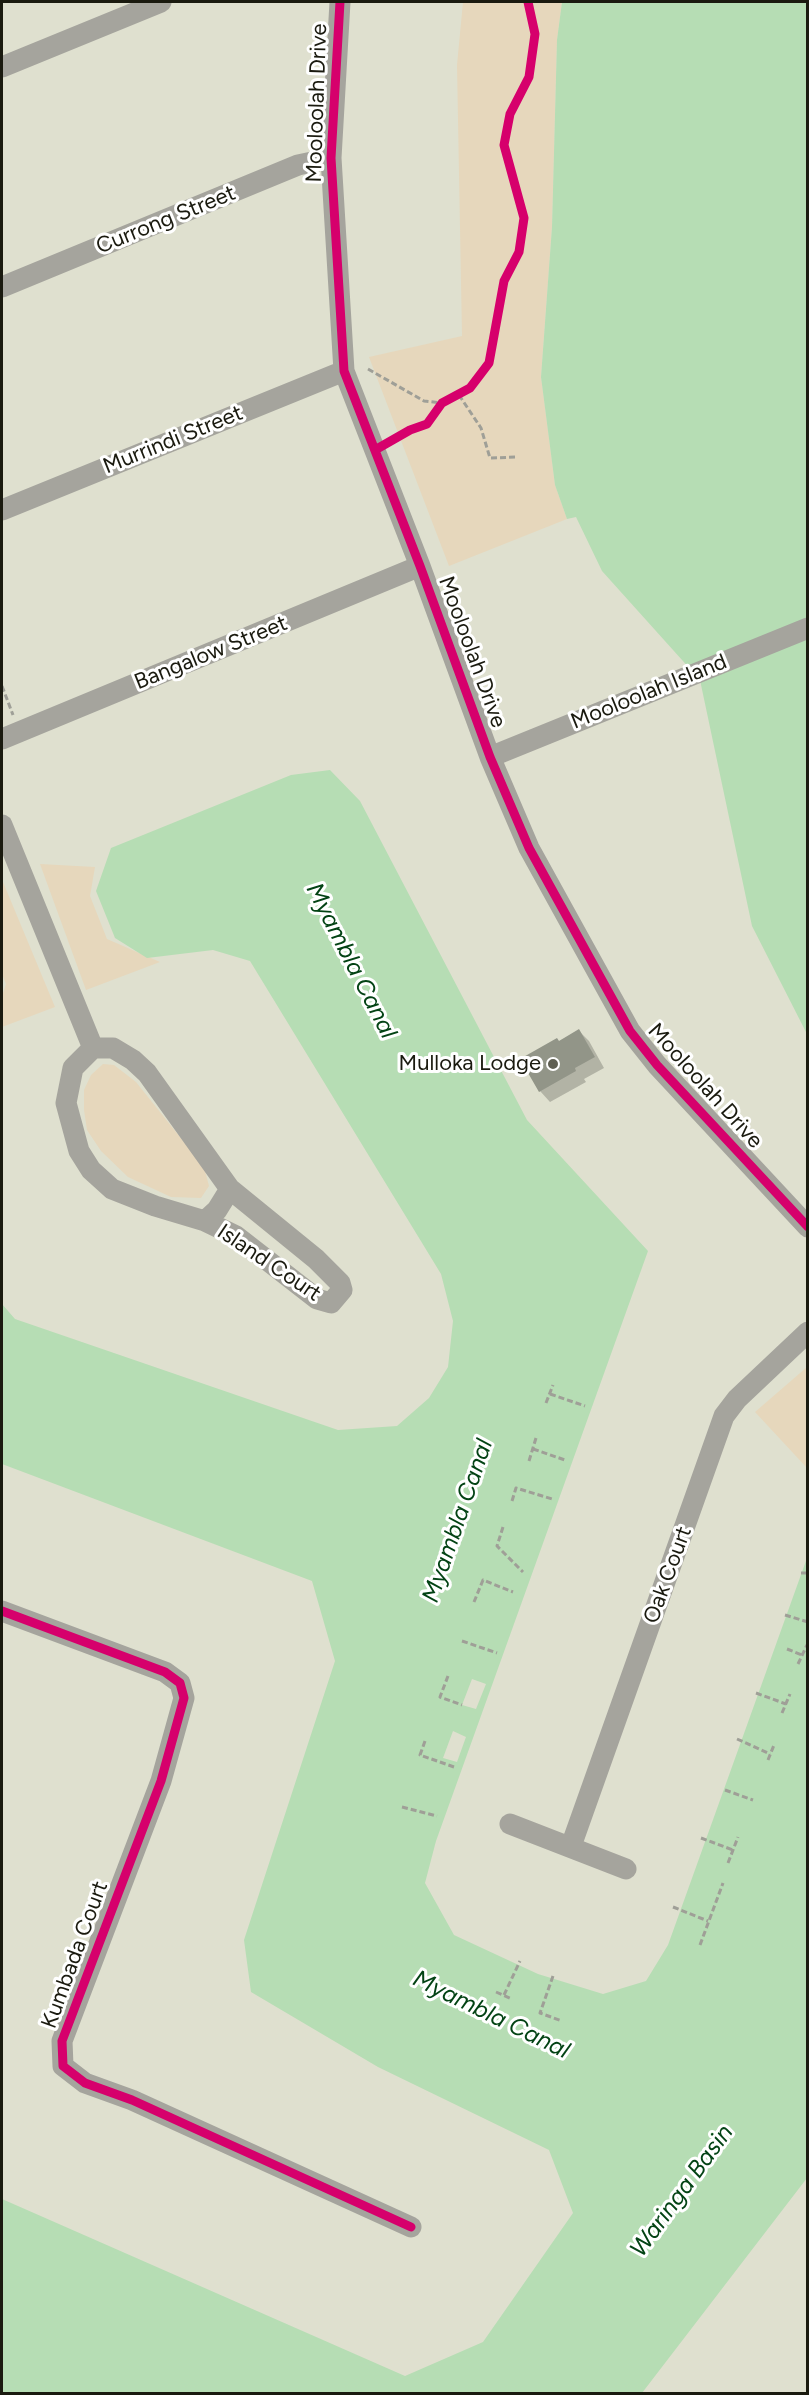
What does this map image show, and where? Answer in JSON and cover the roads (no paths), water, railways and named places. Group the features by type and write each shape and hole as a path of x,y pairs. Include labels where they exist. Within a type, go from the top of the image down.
{"street":[{"path":"2,67 161,2"},
{"name":"Mooloolah Drive","path":"340,2 332,158 344,371 420,566 490,757 529,848 630,1031 657,1065 807,1227"},
{"name":"Currong Street","path":"2,287 298,165 332,158"},
{"name":"Murrindi Street","path":"2,510 344,371"},
{"name":"Bangalow Street","path":"11,735 420,566"},
{"name":"Mooloolah Island","path":"490,757 807,628"},
{"path":"2,825 93,1048"},
{"name":"Island Court","path":"93,1048 113,1048 133,1060 147,1074 230,1189 340,1282 342,1290 331,1304 317,1299 236,1236 206,1221 155,1206 112,1189 91,1170 79,1151 66,1102 73,1068 93,1048"},
{"path":"206,1221 217,1210 230,1189"},
{"name":"Oak Court","path":"572,1846 724,1416 736,1399 807,1332"},
{"name":"Kumbada Court","path":"2,1611 165,1672 180,1683 184,1698 161,1781 62,2041 63,2066 85,2083 132,2100 411,2227"},
{"path":"510,1824 572,1846 626,1869"}],"water":[{"path":"562,2 807,2 807,1034 752,926 700,680 602,571 576,517 567,519 555,485 541,377 552,227 557,40"},
{"path":"330,770 360,801 527,1120 648,1251 436,1841 425,1883 454,1935 538,1974 603,1994 646,1981 668,1945 807,1558 807,2178 642,2393 2,2393 2,2199 405,2376 483,2342 573,2213 549,2150 378,2067 251,1992 244,1940 335,1661 312,1581 2,1464 2,1304 15,1319 338,1430 397,1426 429,1398 448,1367 453,1321 441,1274 250,961 213,950 147,958 115,938 96,891 111,848 291,775"}],"place":[{"name":"Mulloka Lodge","path":"553,1064"}],"water label":[{"name":"Myambla Canal","path":"351,961"},
{"name":"Myambla Canal","path":"458,1521"},
{"name":"Myambla Canal","path":"491,2015"},
{"name":"Waringa Basin","path":"682,2191"}]}
